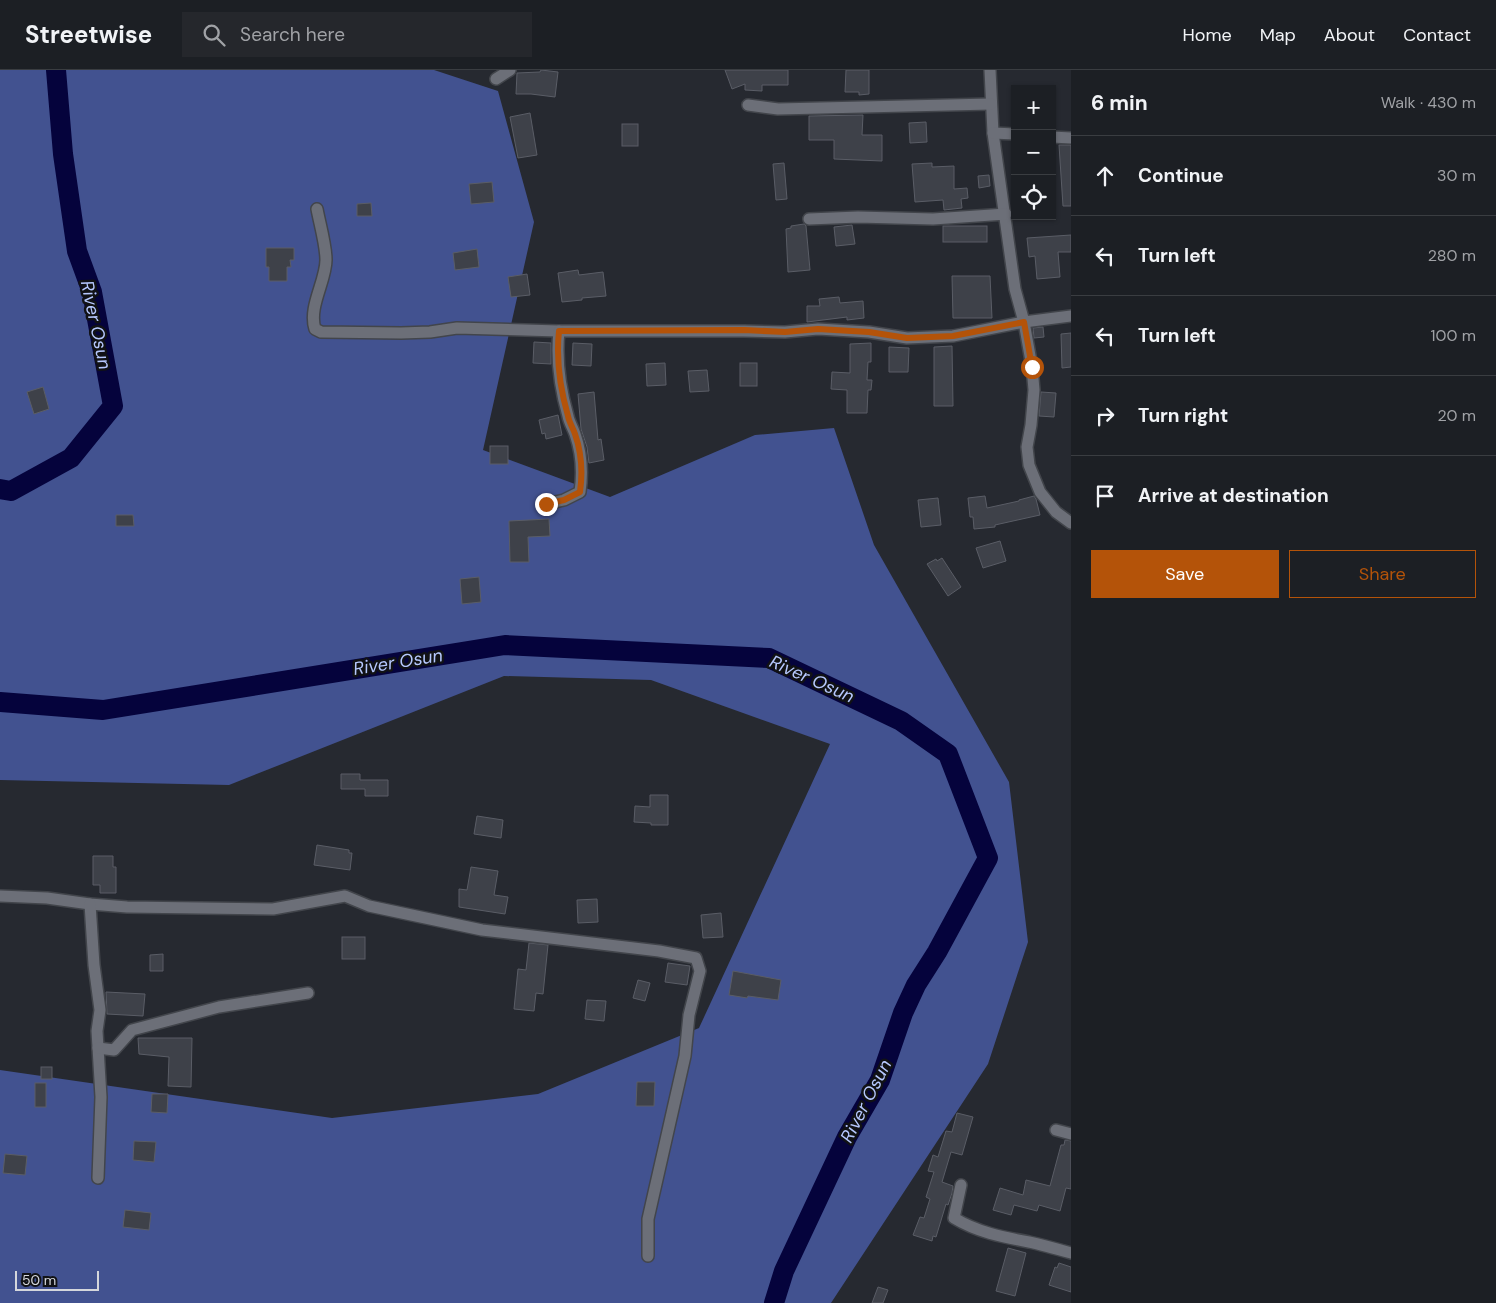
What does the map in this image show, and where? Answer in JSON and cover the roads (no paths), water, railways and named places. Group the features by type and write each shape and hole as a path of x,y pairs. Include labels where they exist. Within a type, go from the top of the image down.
{"street":[{"path":"496,79 510,70"},
{"path":"990,70 993,133 1006,214 1015,289 1029,346 1034,390 1032,425 1027,447 1029,464 1040,492 1056,512 1071,523"},
{"path":"748,105 778,109 991,104"},
{"path":"993,133 1011,134"},
{"path":"1056,137 1071,138"},
{"path":"317,210 326,260 314,324 315,329 321,332 430,332 457,328 559,331 744,330 785,332 818,329 869,332 907,338 953,336 1024,322 1071,316"},
{"path":"809,219 858,217 933,219 1006,214"},
{"path":"546,504 564,500 580,492 583,473 580,453 568,417 562,388 557,354 559,331"},
{"path":"0,896 47,898 127,907 273,909 345,896 369,906 482,930 659,950 696,958 700,971 689,1015 685,1056 648,1218 648,1256"},
{"path":"90,904 94,965 100,1010 97,1031 101,1097 98,1178"},
{"path":"98,1048 114,1050 132,1030 219,1007 308,993"},
{"path":"1056,1130 1071,1134"},
{"path":"961,1185 954,1218 969,1227 1005,1238 1030,1242 1071,1253"}],"waterway":[{"name":"River Osun","path":"0,489 11,491 71,458 113,406 92,292 77,251 63,154 56,70"},
{"name":"River Osun","path":"0,702 103,710 505,645 769,658 901,721 948,754 988,858 937,952 916,985 903,1013 880,1080 847,1137 784,1271 774,1303"}]}
